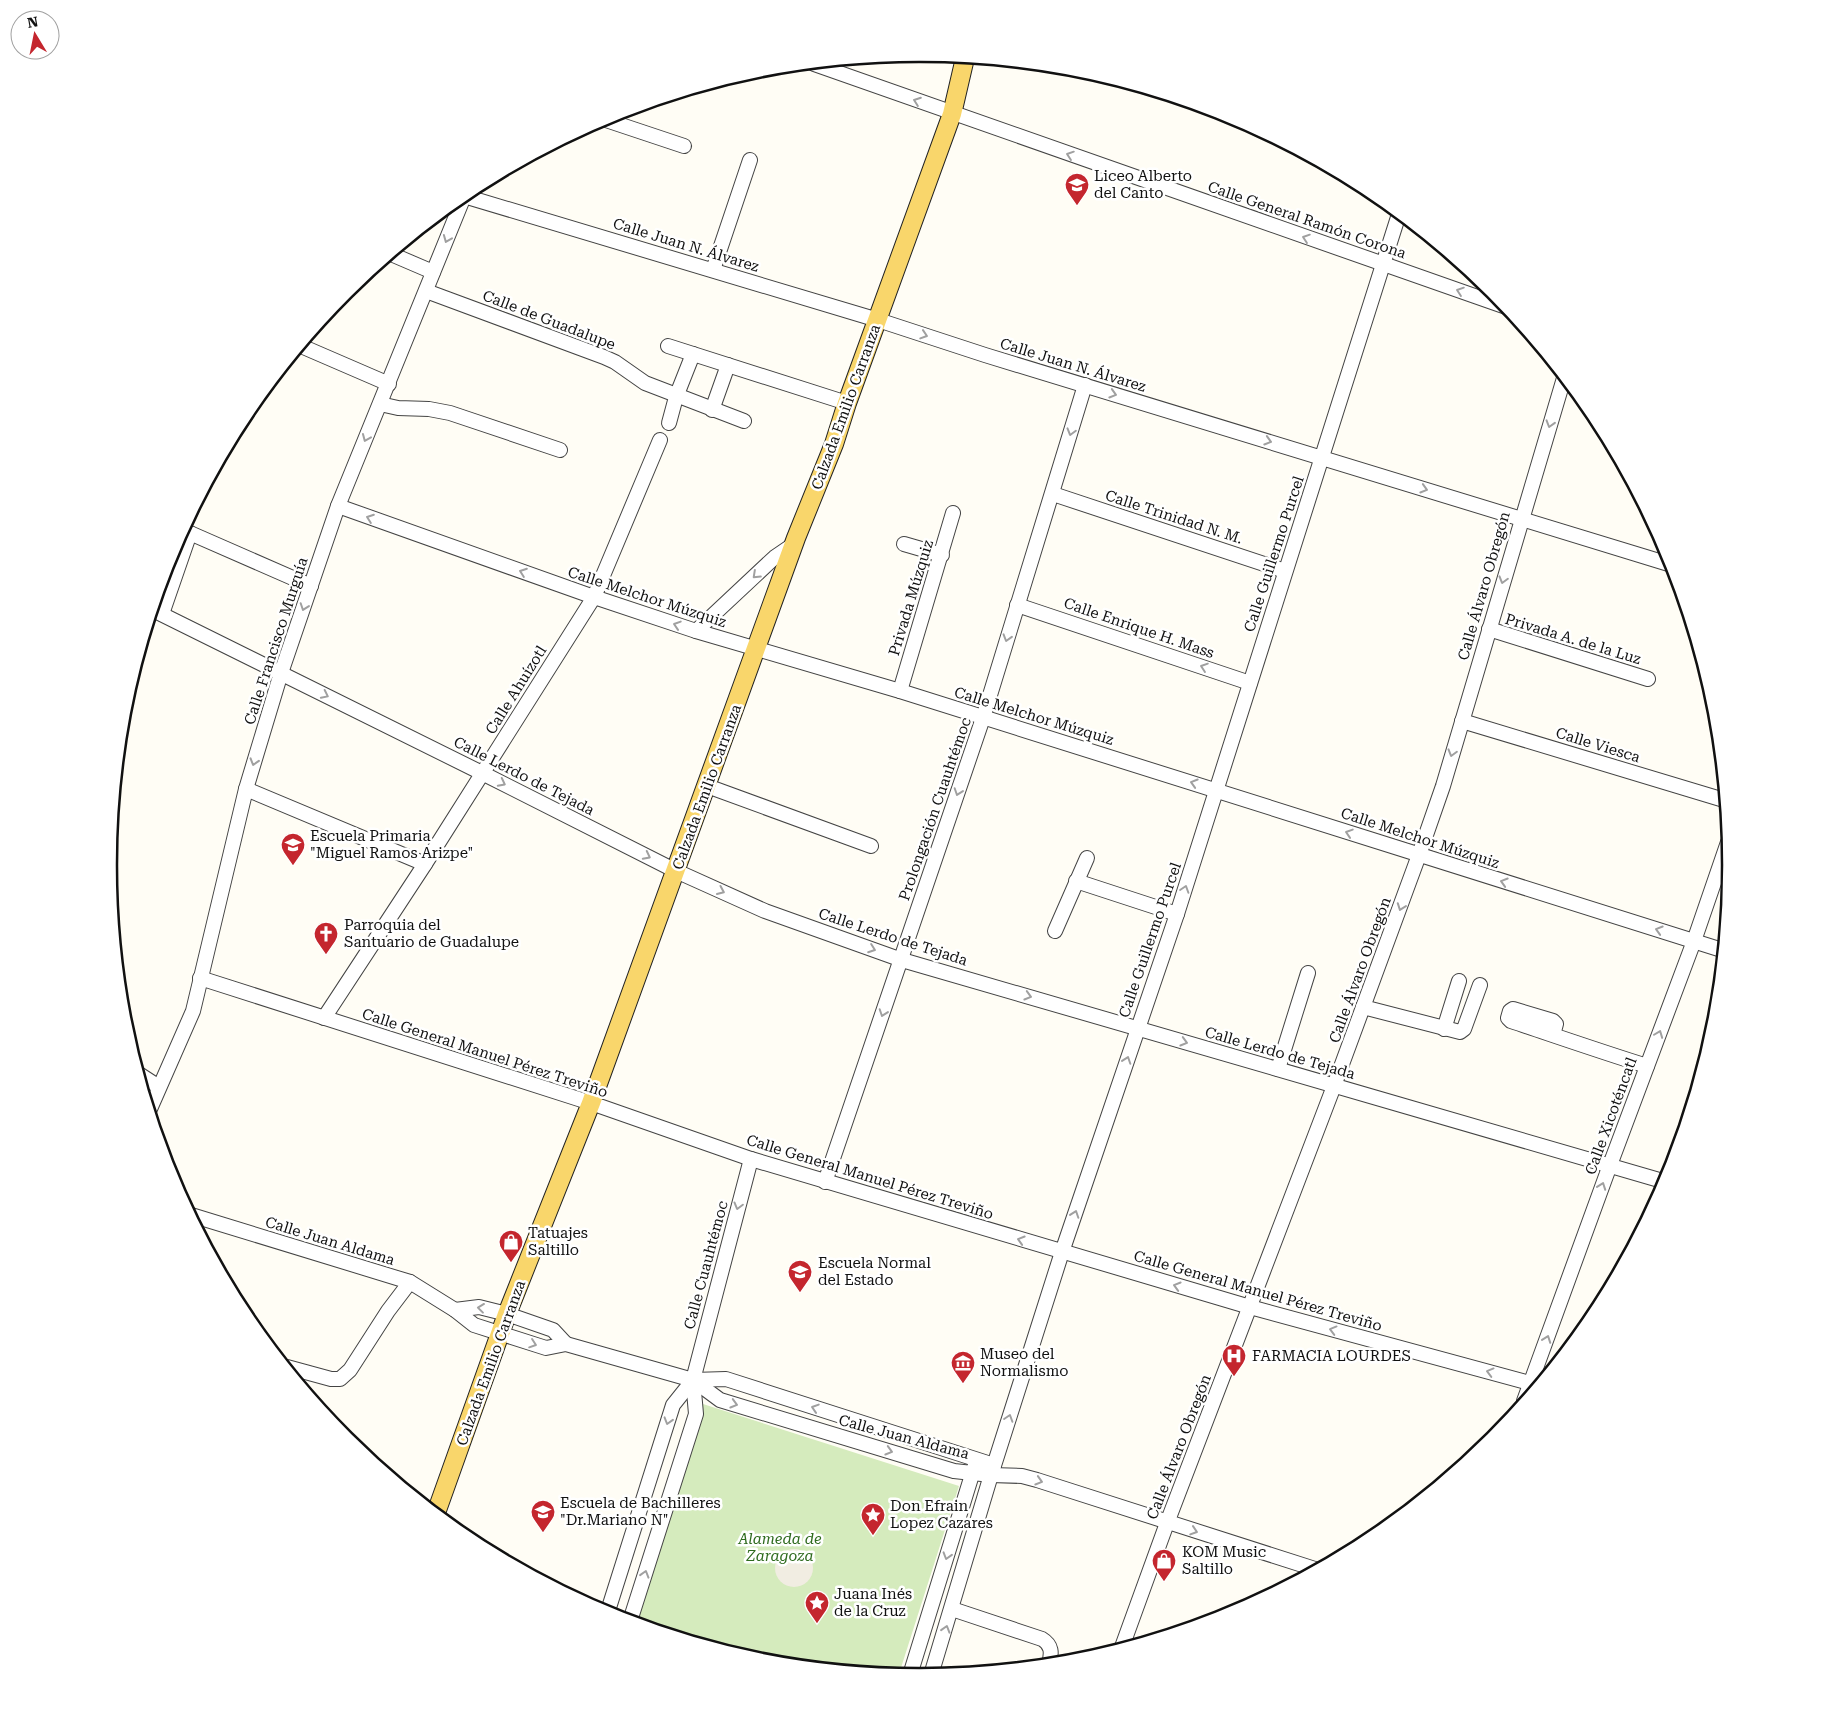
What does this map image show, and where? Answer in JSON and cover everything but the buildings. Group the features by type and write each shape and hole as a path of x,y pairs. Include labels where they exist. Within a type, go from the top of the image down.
{"main road":[{"name":"Calzada Emilio Carranza","path":"438,1507 508,1314 591,1104 794,544 834,444 847,403 952,114 964,64"}],"street":[{"name":"Calle General Ramón Corona","path":"825,68 1490,302"},
{"path":"616,122 684,146"},
{"path":"713,270 750,160"},
{"name":"Calle Juan N. Álvarez","path":"474,198 878,320 1085,386 1663,562"},
{"name":"Calle Francisco Murguía","path":"153,1101 193,1011 246,789 281,673 338,506 458,209"},
{"name":"Calle Guillermo Purcel","path":"933,1667 1062,1252 1177,914 1397,220"},
{"path":"397,256 433,272"},
{"name":"Calle de Guadalupe","path":"426,291 604,357 615,362 644,383 676,397 744,421"},
{"path":"668,346 847,403"},
{"path":"306,348 389,384"},
{"path":"669,423 676,397 693,354"},
{"path":"712,410 728,365"},
{"name":"Calle Álvaro Obregón","path":"1124,1641 1167,1523 1334,1086 1419,855 1443,786 1562,384"},
{"name":"Prolongación Cuauhtémoc","path":"825,1182 983,718 1085,386"},
{"path":"380,404 398,408 428,408 450,413 560,450"},
{"name":"Calle Ahuízotl","path":"324,1018 425,864 594,597 660,440"},
{"name":"Calle Trinidad N. M.","path":"1053,494 1285,571"},
{"name":"Calle Melchor Múzquiz","path":"338,506 594,597 696,631 900,691 1717,948"},
{"name":"Privada Múzquiz","path":"900,691 953,513"},
{"path":"190,532 311,586"},
{"path":"696,631 775,557 794,544"},
{"path":"904,544 942,555"},
{"name":"Calle Enrique H. Mass","path":"1017,605 1250,683"},
{"name":"Calle Lerdo de Tejada","path":"158,612 676,871 765,911 902,960 1658,1179"},
{"name":"Privada A. de la Luz","path":"1489,629 1648,679"},
{"name":"Calle Viesca","path":"1462,721 1719,798"},
{"path":"707,786 871,846"},
{"path":"246,789 425,864"},
{"path":"1055,931 1087,858"},
{"name":"Calle Xicoténcatl","path":"1536,1378 1610,1165 1694,941 1722,860"},
{"path":"1076,881 1177,914"},
{"path":"1278,1069 1308,973"},
{"name":"Calle General Manuel Pérez Treviño","path":"200,978 591,1104 750,1159 825,1182 1250,1307 1532,1383"},
{"path":"1444,1029 1459,981"},
{"path":"1363,1008 1458,1033 1464,1029 1480,985"},
{"path":"1553,1035 1647,1066"},
{"path":"146,1078 159,1087"},
{"name":"Calle Cuauhtémoc","path":"632,1614 696,1414 693,1380 750,1159"},
{"name":"Calle Juan Aldama","path":"199,1217 410,1282 455,1310 474,1325 546,1348 566,1344 693,1380 726,1379 974,1466 1037,1480 1308,1567"},
{"path":"297,1370 331,1380 340,1379 350,1370 388,1311 410,1282"},
{"name":"Calle Juan Aldama","path":"455,1310 479,1306 508,1314 553,1330 566,1344"},
{"name":"Calle Cuauhtémoc","path":"610,1605 673,1405 693,1380"},
{"name":"Calle Juan Aldama","path":"693,1380 720,1400 954,1471 974,1466"},
{"path":"912,1668 974,1466"},
{"path":"952,1609 1042,1639 1050,1647 1051,1656"}],"green space":[{"name":"Alameda de Zaragoza","path":"703,1404 959,1486 901,1667 815,1661 763,1652 712,1640 636,1615"}],"shaded area":[{"path":"794,1549 807,1555 813,1568 807,1581 794,1587 781,1581 775,1568 781,1555"}],"place":[{"name":"Liceo Alberto del Canto","path":"1077,206"},
{"name":"Escuela Primaria \"Miguel Ramos Arizpe\"","path":"293,866"},
{"name":"Parroquia del Santuario de Guadalupe","path":"326,955"},
{"name":"Tatuajes Saltillo","path":"511,1263"},
{"name":"Escuela Normal del Estado","path":"800,1293"},
{"name":"FARMACIA LOURDES","path":"1234,1377"},
{"name":"Museo del Normalismo","path":"963,1384"},
{"name":"Escuela de Bachilleres \"Dr.Mariano N\"","path":"543,1533"},
{"name":"Don Efrain Lopez Cazares","path":"873,1536"},
{"name":"KOM Music Saltillo","path":"1164,1582"},
{"name":"Juana Inés de la Cruz","path":"817,1624"}]}
